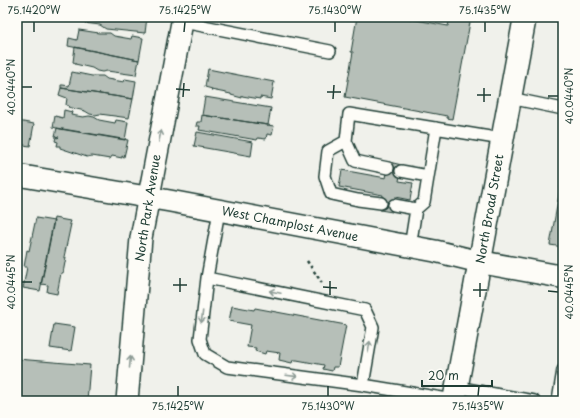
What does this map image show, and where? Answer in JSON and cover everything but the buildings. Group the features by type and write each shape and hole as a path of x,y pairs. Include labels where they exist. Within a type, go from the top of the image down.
{"main road":[{"name":"North Broad Street","path":"455,396 525,17"},
{"name":"West Champlost Avenue","path":"480,262 563,277"}],"street":[{"name":"North Park Avenue","path":"127,401 141,238 183,19"},
{"name":"West Champlost Avenue","path":"17,175 148,197 435,251 480,262"}],"lane":[{"path":"183,19 330,51"},
{"path":"510,98 563,109"},
{"path":"388,168 355,161 346,141 349,114 502,139"},
{"path":"410,247 416,209 424,202 436,128"},
{"path":"346,141 328,151 325,176 331,194 381,203"},
{"path":"401,171 428,176"},
{"path":"394,205 416,209"},
{"path":"219,211 207,278 200,339 205,354 227,367 455,396 534,401"},
{"path":"207,278 365,310 373,327 363,385"},
{"path":"558,401 563,370"}],"path":[{"path":"307,260 324,287"}]}
